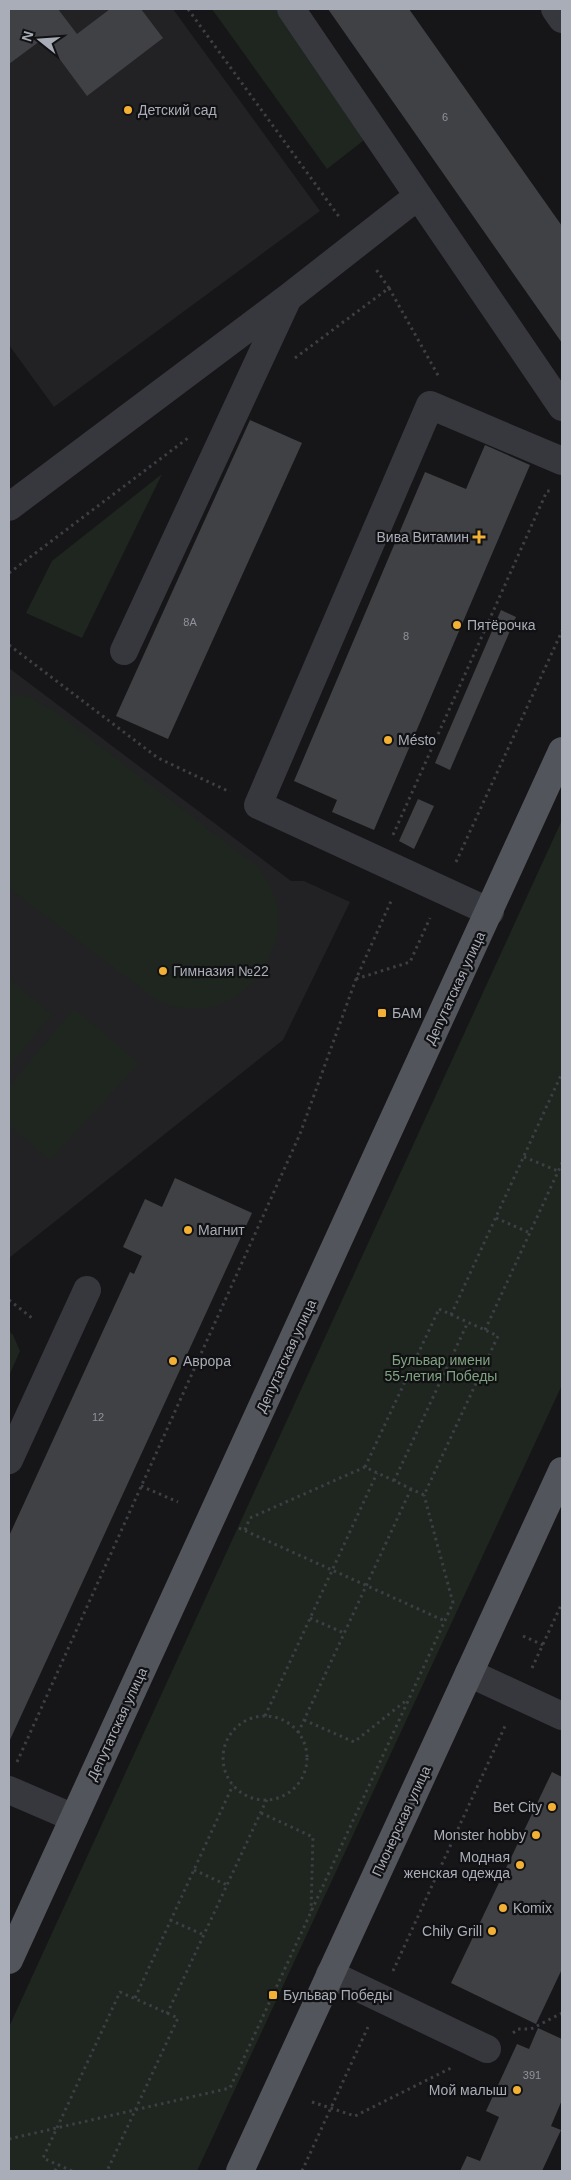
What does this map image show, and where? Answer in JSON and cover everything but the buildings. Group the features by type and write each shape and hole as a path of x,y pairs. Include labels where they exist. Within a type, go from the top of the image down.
{"main road":[{"name":"Депутатская улица","path":"9,1960 562,751"},
{"name":"Пионерская улица","path":"240,2171 562,1471"}],"lane":[{"path":"291,9 562,407"},
{"path":"555,9 562,19"},
{"path":"9,507 289,297 418,196"},
{"path":"124,651 289,297"},
{"path":"490,912 258,806 430,405 562,461"},
{"path":"9,1460 87,1290"},
{"path":"469,1673 562,1716"},
{"path":"11,1780 74,1818"},
{"path":"330,1974 487,2049"}],"path":[{"path":"389,288 440,378"},
{"path":"11,1780 300,1134 356,979 404,874 389,843 547,491 554,491"},
{"path":"356,979 410,962 562,631"},
{"path":"9,645 158,758 258,806"},
{"path":"451,1314 562,1073"},
{"path":"524,1157 558,1171"},
{"path":"486,1330 562,1163"},
{"path":"496,1218 530,1233"},
{"path":"9,1300 32,1318"},
{"path":"9,2139 230,2088 454,1603 424,1495 498,1336 438,1309 365,1467 250,1518 244,1530"},
{"path":"394,1481 468,1322"},
{"path":"365,1467 424,1495"},
{"path":"265,1716 376,1473"},
{"path":"141,1486 178,1502"},
{"path":"298,1733 410,1489"},
{"path":"239,1527 445,1621"},
{"path":"302,2171 562,1603"},
{"path":"310,1618 344,1634"},
{"path":"523,1636 543,1645"},
{"path":"304,1720 354,1742 410,1697"},
{"path":"265,1716 277,1718 290,1724 298,1733 305,1747 306,1761 303,1775 296,1786 285,1795 267,1800 259,1800 246,1796 233,1786 227,1777 223,1764 223,1750 228,1738 237,1726 249,1719 265,1716"},
{"path":"135,1998 233,1786"},
{"path":"167,2014 267,1800"},
{"path":"261,1813 313,1837 311,1913"},
{"path":"194,1870 227,1885"},
{"path":"170,1920 204,1935"},
{"path":"72,2171 43,2158 120,1992 178,2018 107,2171"},
{"path":"312,2102 355,2116 487,2049 518,2029 531,2029 562,2013"},
{"path":"55,2171 58,2165"}],"shaded area":[{"name":"Детский сад","path":"9,9 173,9 320,211 54,407 9,345"},
{"name":"Гимназия №22","path":"9,668 291,881 304,881 350,902 283,1040 9,1258"}],"green space":[{"path":"212,9 278,9 368,137 327,169"},
{"path":"162,474 82,638 26,613 52,561"},
{"path":"9,694 29,697 54,711 258,867 276,900 278,925 274,945 266,964 255,980 240,994 222,1003 203,1008 182,1008 156,1000 9,888"},
{"name":"Бульвар имени 55-летия Победы","path":"562,820 562,1385 197,2171 9,2171 9,2027"},
{"path":"9,979 52,1014 9,1067"},
{"path":"74,1009 139,1063 50,1160 9,1125 9,1086"},
{"path":"9,1331 13,1335 20,1351 9,1376"}],"place":[{"name":"Детский сад","path":"128,110"},
{"name":"Вива Витамин","path":"479,537"},
{"name":"Пятёрочка","path":"457,625"},
{"name":"Mésto","path":"388,740"},
{"name":"Гимназия №22","path":"163,971"},
{"name":"БАМ","path":"382,1013"},
{"name":"Магнит","path":"188,1230"},
{"name":"Аврора","path":"173,1361"},
{"name":"Bet City","path":"552,1807"},
{"name":"Monster hobby","path":"536,1835"},
{"name":"Модная женская одежда","path":"520,1865"},
{"name":"Komix","path":"503,1908"},
{"name":"Chily Grill","path":"492,1931"},
{"name":"Бульвар Победы","path":"273,1995"},
{"name":"Мой малыш","path":"517,2090"}]}
